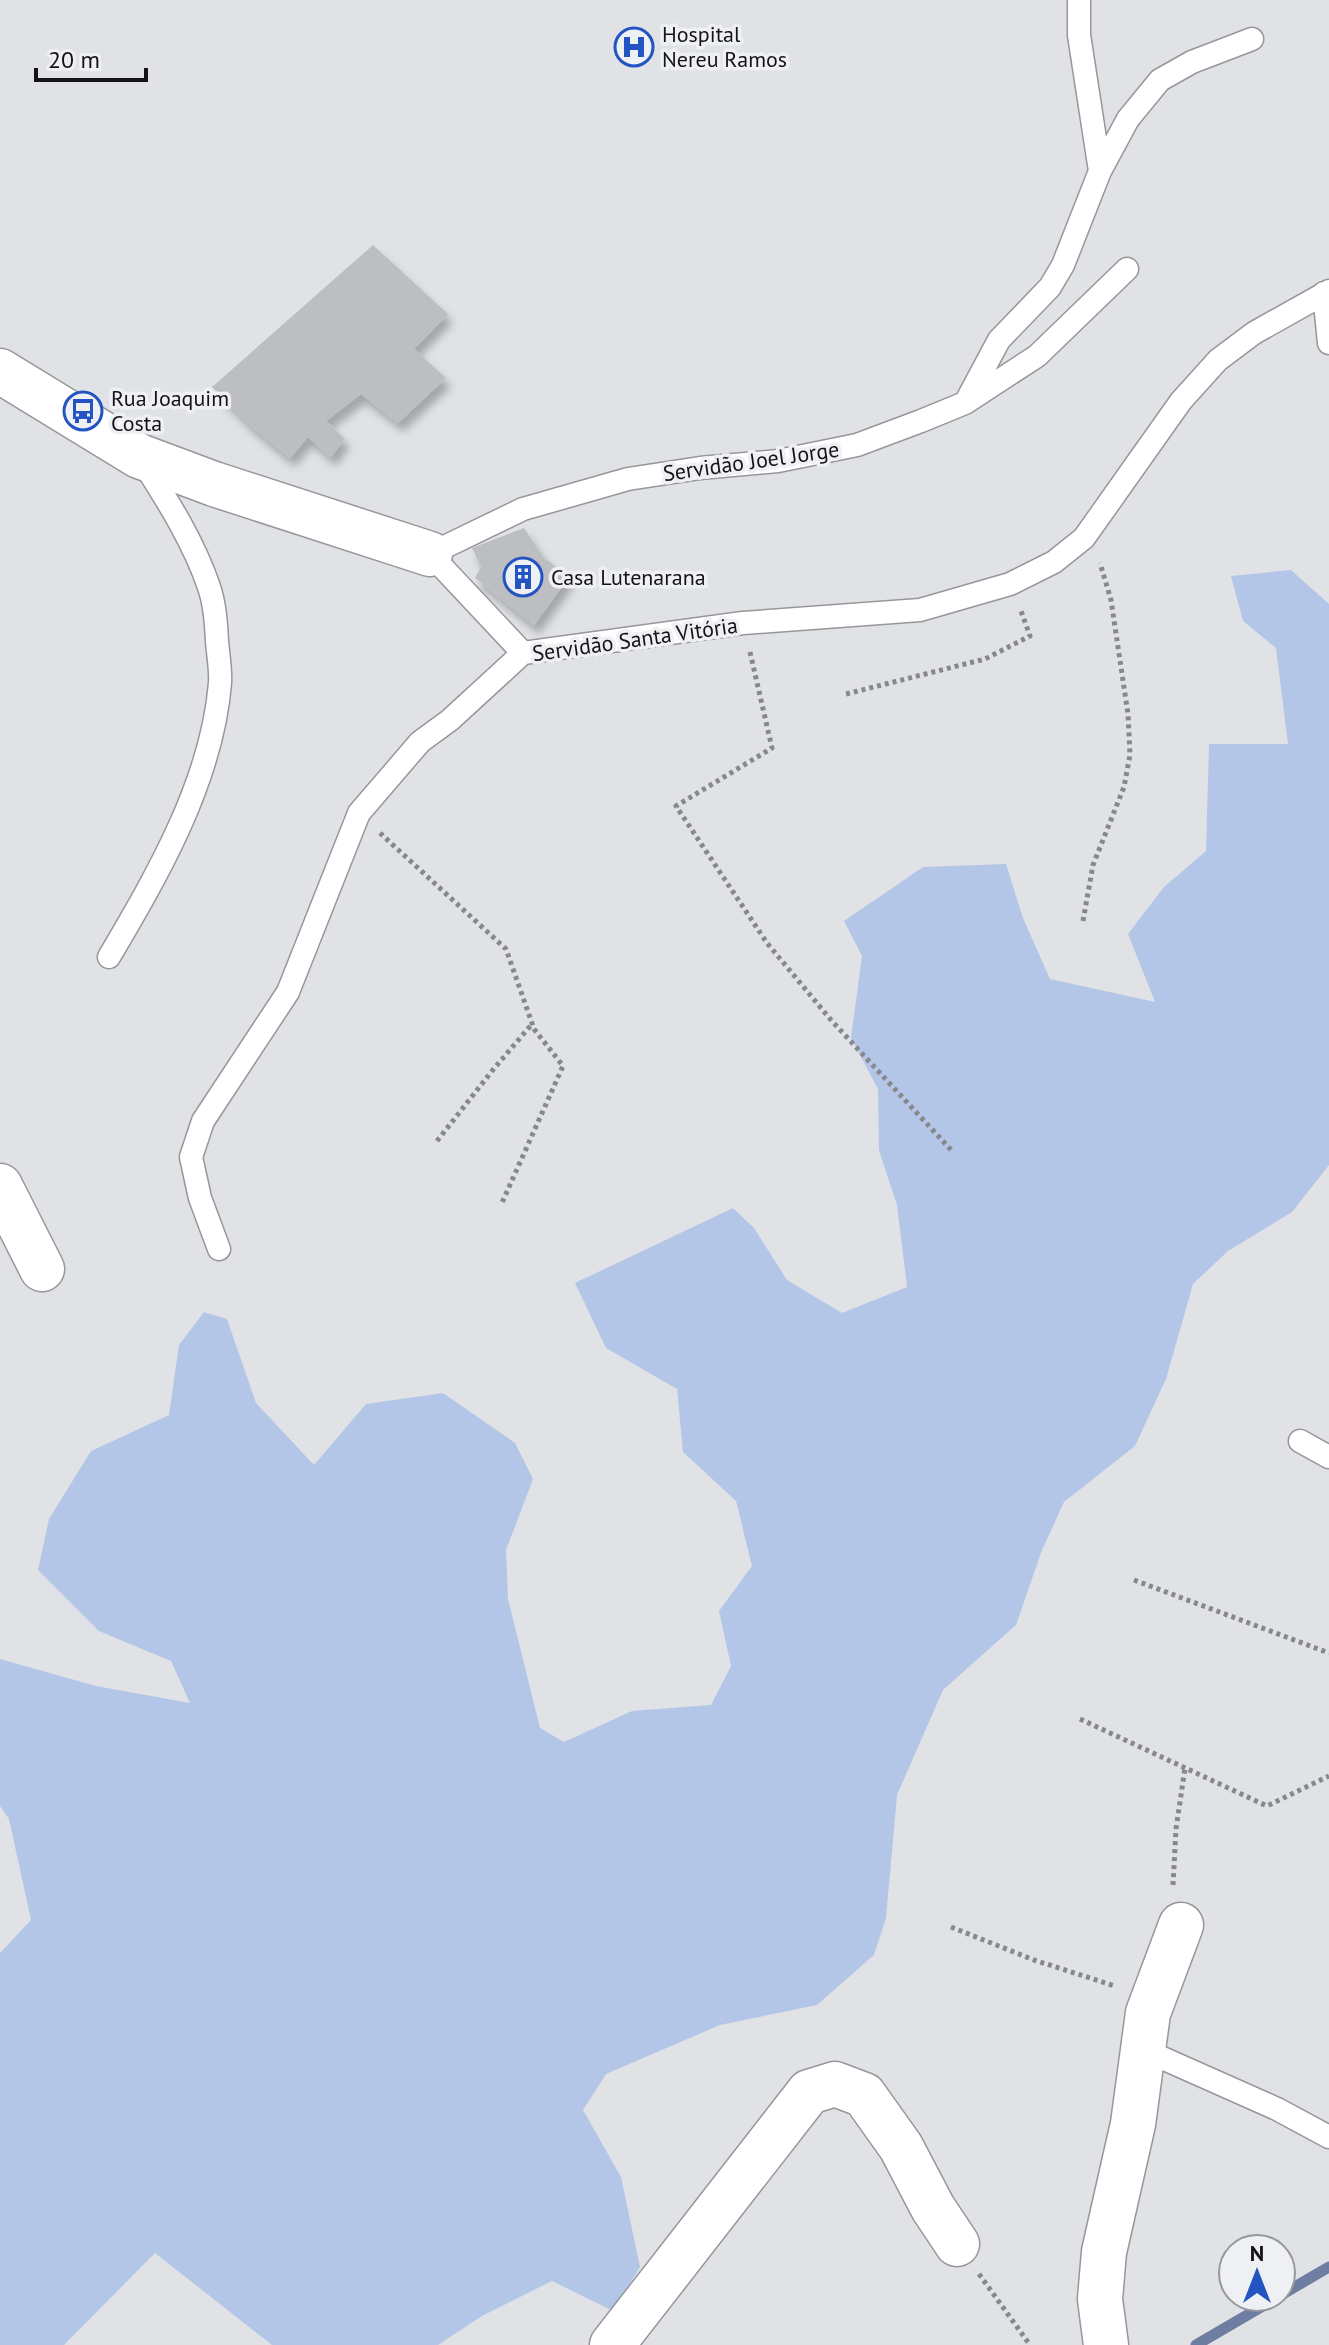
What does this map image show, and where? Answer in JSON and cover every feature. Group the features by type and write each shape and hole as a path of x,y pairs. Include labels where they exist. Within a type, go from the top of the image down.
{"street":[{"path":"0,371 139,456 430,554"},
{"path":"0,1186 42,1269"},
{"path":"1106,2345 1100,2299 1104,2252 1133,2124 1142,2049 1154,1998 1181,1925"},
{"path":"612,2345 809,2092 835,2084 864,2095 901,2147 933,2208 957,2244"}],"lane":[{"path":"1079,0 1079,35 1100,171"},
{"path":"965,403 999,340 1050,287 1063,265 1100,171 1128,119 1160,80 1192,62 1252,39"},
{"name":"Servidão Joel Jorge","path":"430,554 523,509 572,494 628,479 778,461 857,445 965,403 1037,356 1127,269"},
{"path":"1327,292 1329,343"},
{"name":"Servidão Santa Vitória","path":"219,1249 200,1198 191,1157 203,1121 288,992 359,813 420,742 450,720 523,653 743,623 920,610 1010,584 1054,562 1084,538 1181,401 1218,360 1254,333 1327,292"},
{"path":"109,957 162,861 195,788 212,732 221,681 215,610 209,587 178,517 139,456"},
{"path":"430,554 523,653"},
{"path":"1300,1441 1329,1457"},
{"path":"1142,2049 1277,2109 1329,2137"}],"path":[{"path":"1083,921 1093,865 1124,787 1130,755 1128,714 1111,600 1102,567 1084,538"},
{"path":"743,623 772,748 676,806 767,943 831,1020 953,1152"},
{"path":"846,694 985,659 1030,636"},
{"path":"359,813 506,949 533,1023 563,1066 501,1205"},
{"path":"437,1141 533,1023"},
{"path":"1134,1580 1329,1653"},
{"path":"1080,1719 1267,1806 1329,1776"},
{"path":"1181,1925 1173,1884 1176,1829 1185,1768"},
{"path":"951,1927 1034,1960 1154,1998"},
{"path":"957,2244 1030,2345"}],"shaded area":[{"path":"1291,570 1329,604 1329,1165 1292,1212 1228,1251 1193,1284 1166,1379 1135,1446 1064,1502 1042,1550 1016,1625 943,1690 897,1795 886,1918 874,1955 817,2005 720,2025 606,2074 583,2110 621,2177 640,2267 613,2311 552,2281 482,2316 438,2345 272,2345 155,2253 64,2345 0,2345 0,1953 31,1920 9,1819 0,1806 0,1659 96,1686 190,1703 171,1661 99,1631 38,1570 49,1519 91,1451 169,1415 179,1345 204,1312 227,1319 256,1403 314,1465 366,1404 443,1393 515,1443 533,1479 506,1550 508,1599 540,1728 564,1742 632,1711 711,1705 731,1666 719,1611 752,1566 736,1501 683,1452 677,1389 606,1348 575,1283 733,1208 754,1228 787,1280 842,1313 907,1287 897,1205 879,1150 878,1089 851,1038 862,956 844,921 923,867 1006,864 1023,918 1050,979 1155,1002 1128,934 1164,887 1206,851 1209,744 1288,744 1276,648 1243,621 1231,576"}],"building":[{"path":"373,245 448,314 414,349 446,378 398,423 361,394 326,421 345,439 331,457 308,437 290,458 251,426 212,387"},
{"name":"Casa Lutenarana","path":"524,528 544,558 570,576 534,625 475,578 481,567 472,548"}],"waterway":[{"path":"1297,2286 1329,2267"},
{"path":"1196,2345 1251,2313"}],"place":[{"name":"Hospital Nereu Ramos","path":"634,47"},
{"name":"Rua Joaquim Costa","path":"83,411"},
{"name":"Casa Lutenarana","path":"523,577"}]}
